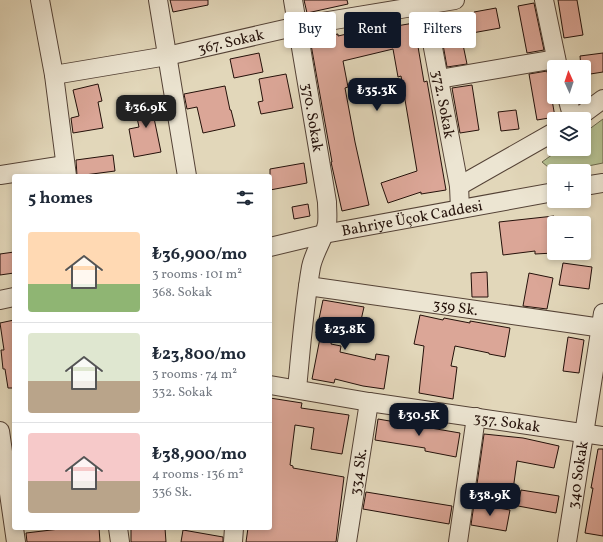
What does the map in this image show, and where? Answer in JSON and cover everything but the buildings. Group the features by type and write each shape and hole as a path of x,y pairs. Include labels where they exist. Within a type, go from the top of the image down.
{"street":[{"path":"13,174 66,170 54,75 40,0"},
{"path":"158,0 187,174"},
{"name":"370. Sokak","path":"293,0 295,12"},
{"name":"367. Sokak","path":"336,19 424,2 455,0"},
{"path":"544,0 556,60"},
{"name":"372. Sokak","path":"424,2 459,186 460,209"},
{"name":"367. Sokak","path":"54,75 167,56 284,29"},
{"name":"370. Sokak","path":"297,389 308,286 315,253 327,224 327,202 302,48"},
{"path":"439,79 547,64"},
{"path":"585,112 603,99"},
{"path":"459,186 547,136"},
{"path":"0,175 12,174"},
{"path":"591,185 603,182"},
{"name":"Bahriye Üçok Caddesi","path":"272,247 324,234 547,193"},
{"name":"359 Sk.","path":"308,286 602,323"},
{"path":"0,300 12,298"},
{"name":"340 Sokak","path":"567,542 602,323"},
{"name":"357. Sokak","path":"272,385 369,402 603,436"},
{"name":"334 Sk.","path":"347,542 369,402"},
{"path":"458,542 476,417"},
{"path":"0,431 7,495 12,521"},
{"path":"14,530 16,542"},
{"path":"118,530 120,542"},
{"path":"233,542 234,530"}],"green space":[{"path":"603,119 603,163 591,165 591,164 547,164 547,166 542,162 550,156 591,156 591,128"}]}
